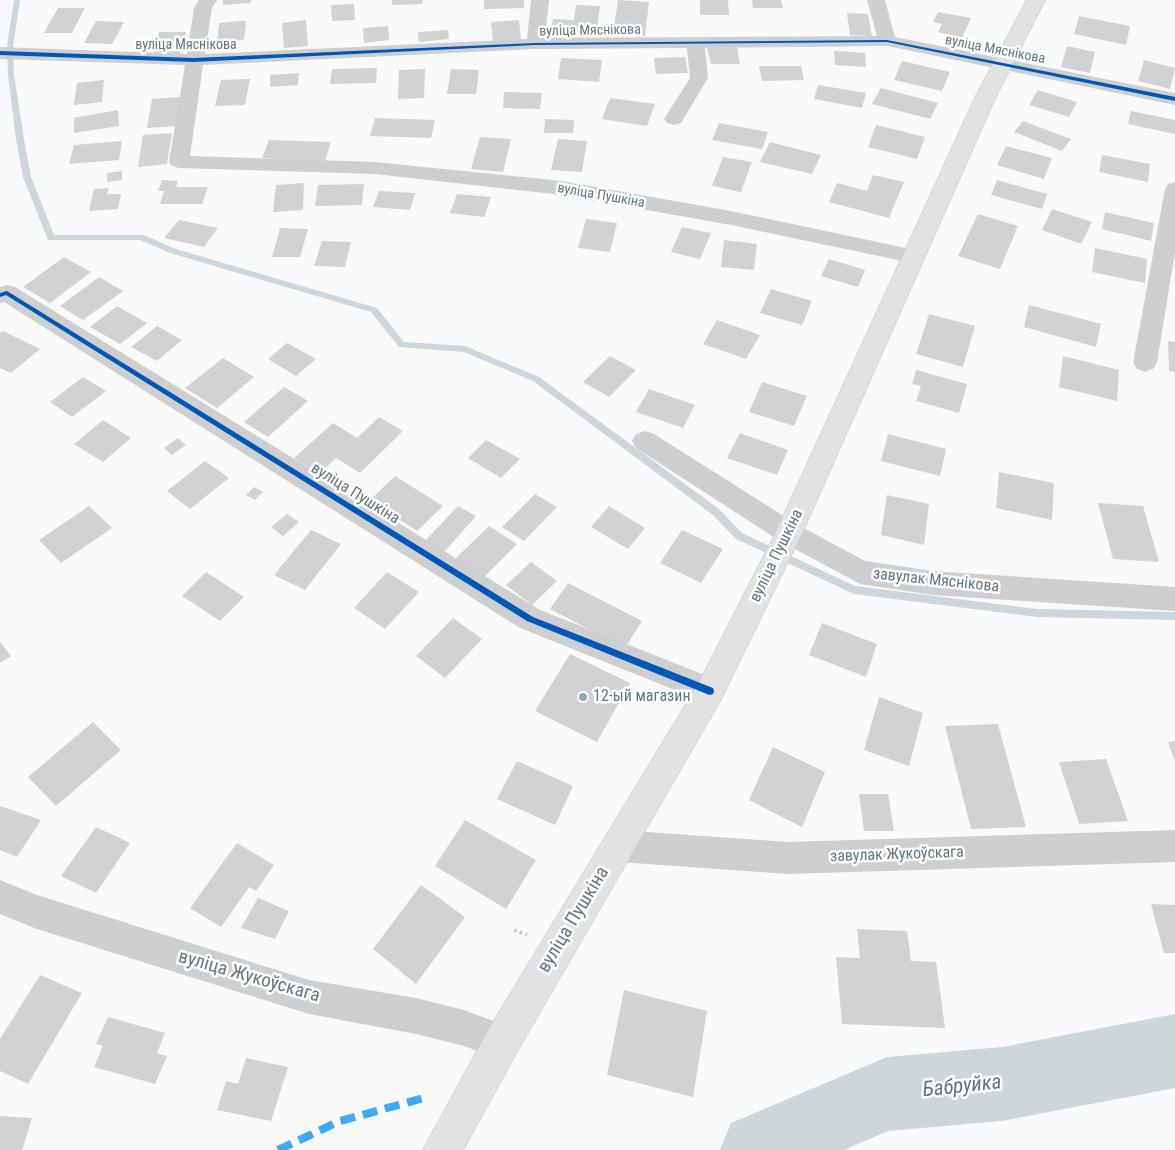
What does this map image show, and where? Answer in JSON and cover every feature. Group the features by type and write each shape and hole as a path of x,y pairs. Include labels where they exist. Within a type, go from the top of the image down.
{"main road":[{"name":"вуліца Пушкіна","path":"442,1150 502,1042 710,690 782,548 912,256 1001,64 1036,0"}],"street":[{"path":"194,60 203,8 208,0"},
{"path":"535,44 540,0"},
{"path":"876,0 887,41"},
{"name":"вуліца Мяснікова","path":"0,53 194,60 535,44 887,41 1175,99"},
{"path":"674,119 699,78 696,42"},
{"name":"вуліца Пушкіна","path":"194,60 179,162 375,168 562,188 731,218 912,256"},
{"path":"1145,363 1175,189"},
{"name":"вуліца Пушкіна","path":"0,295 7,293 530,619 710,690"},
{"name":"завулак Мяснікова","path":"645,441 782,548 860,572 933,583 1175,599"},
{"name":"завулак Жукоўскага","path":"619,846 788,858 1175,846"},
{"name":"вуліца Жукоўскага","path":"0,897 37,912 308,997 416,1016 464,1028 502,1042"}],"building":[{"path":"223,0 251,0 251,3 223,5"},
{"path":"392,0 423,0 422,4 392,5"},
{"path":"484,0 524,0 524,8 484,9"},
{"path":"618,0 649,2 645,36 613,34"},
{"path":"700,0 728,0 729,15 700,15"},
{"path":"752,0 781,0 783,8 753,8"},
{"path":"354,4 355,20 332,21 331,5"},
{"path":"576,5 600,6 596,35 550,33 553,19 574,20"},
{"path":"58,8 85,8 72,33 44,33"},
{"path":"938,12 971,18 962,38 938,32 942,24 933,22"},
{"path":"847,13 868,14 872,36 850,35"},
{"path":"1079,16 1130,26 1126,45 1074,34"},
{"path":"306,20 308,46 284,48 282,23"},
{"path":"519,20 521,41 493,42 491,22"},
{"path":"96,21 124,22 112,44 84,43"},
{"path":"246,21 244,40 217,42 219,23"},
{"path":"388,26 389,40 364,43 363,28"},
{"path":"448,30 449,39 419,42 418,32"},
{"path":"159,32 186,32 179,55 152,56"},
{"path":"1067,46 1095,52 1090,73 1061,67"},
{"path":"737,47 740,64 711,64 707,48"},
{"path":"834,51 865,53 866,67 835,65"},
{"path":"685,57 688,73 656,74 654,58"},
{"path":"561,58 602,60 599,82 558,79"},
{"path":"1144,60 1175,68 1170,89 1138,81"},
{"path":"902,61 950,72 942,91 894,80"},
{"path":"759,66 801,66 804,80 762,81"},
{"path":"377,68 376,83 330,84 332,69"},
{"path":"425,69 424,98 398,99 399,70"},
{"path":"451,69 479,70 476,94 447,94"},
{"path":"299,73 298,85 270,87 270,75"},
{"path":"250,79 245,105 215,106 221,80"},
{"path":"104,80 102,102 74,105 77,83"},
{"path":"818,85 866,93 862,108 814,99"},
{"path":"881,88 938,103 930,119 872,104"},
{"path":"1038,90 1077,102 1069,117 1029,105"},
{"path":"504,92 542,93 540,109 503,108"},
{"path":"180,97 176,126 147,128 152,99"},
{"path":"610,98 655,104 647,126 602,119"},
{"path":"118,110 119,126 74,133 74,118"},
{"path":"1131,111 1175,120 1175,134 1128,124"},
{"path":"375,118 435,120 431,138 370,136"},
{"path":"545,119 574,120 573,133 544,133"},
{"path":"1023,121 1071,139 1062,151 1014,132"},
{"path":"719,123 768,132 762,149 712,140"},
{"path":"876,125 925,137 917,159 868,147"},
{"path":"172,133 167,164 138,167 143,135"},
{"path":"480,137 511,139 503,172 471,169"},
{"path":"558,139 587,141 582,172 551,170"},
{"path":"269,140 331,142 325,161 262,158"},
{"path":"122,141 119,160 69,164 74,145"},
{"path":"770,142 821,155 812,174 760,162"},
{"path":"1006,146 1052,158 1044,179 997,165"},
{"path":"1102,155 1150,164 1148,182 1099,172"},
{"path":"723,157 752,162 741,192 712,186"},
{"path":"122,171 122,180 107,182 107,173"},
{"path":"873,175 904,182 889,218 829,202 837,183 867,191"},
{"path":"162,180 178,181 176,187 208,187 202,204 160,204 164,191 158,191"},
{"path":"997,180 1047,194 1042,209 991,195"},
{"path":"304,183 303,210 273,212 276,185"},
{"path":"364,184 362,205 315,206 318,185"},
{"path":"109,188 107,194 121,194 118,209 89,211 94,189"},
{"path":"379,191 415,193 410,210 373,207"},
{"path":"457,194 491,197 484,217 450,213"},
{"path":"1052,209 1092,222 1081,244 1042,230"},
{"path":"1105,212 1154,223 1151,241 1102,229"},
{"path":"978,214 1018,226 1000,269 958,256"},
{"path":"586,219 617,223 610,252 578,248"},
{"path":"179,220 218,228 204,247 164,238"},
{"path":"682,227 711,233 700,259 671,252"},
{"path":"280,228 308,229 300,257 272,257"},
{"path":"724,240 757,244 754,270 721,267"},
{"path":"322,241 351,242 345,267 314,266"},
{"path":"1095,248 1147,259 1145,283 1092,272"},
{"path":"64,257 91,272 50,303 23,287"},
{"path":"829,259 865,270 858,287 821,276"},
{"path":"99,277 123,291 83,320 60,306"},
{"path":"771,289 812,301 802,325 760,313"},
{"path":"1029,305 1101,324 1096,347 1024,327"},
{"path":"117,306 147,323 120,344 90,327"},
{"path":"929,314 975,326 963,367 916,354"},
{"path":"717,320 760,335 746,359 703,344"},
{"path":"157,326 182,340 157,361 131,347"},
{"path":"3,331 40,349 11,373 0,368 0,333"},
{"path":"1168,341 1175,342 1175,372 1169,371"},
{"path":"287,343 316,359 296,376 268,359"},
{"path":"610,356 636,370 609,397 583,382"},
{"path":"1063,356 1119,370 1117,401 1059,387"},
{"path":"223,358 254,377 217,408 185,388"},
{"path":"916,370 967,384 959,413 916,401 921,386 912,384"},
{"path":"83,377 106,391 72,417 50,402"},
{"path":"762,382 807,396 794,426 749,412"},
{"path":"284,387 308,401 268,437 244,422"},
{"path":"649,389 695,405 683,428 636,412"},
{"path":"379,417 403,431 360,473 336,458 319,474 294,458 333,423 357,438"},
{"path":"103,420 131,438 103,462 74,444"},
{"path":"740,433 788,450 777,475 727,458"},
{"path":"888,434 946,449 940,476 881,461"},
{"path":"178,438 186,445 172,455 164,448"},
{"path":"486,440 520,459 501,478 468,458"},
{"path":"205,461 229,478 190,509 167,491"},
{"path":"999,472 1054,483 1052,520 996,508"},
{"path":"395,476 443,506 417,531 370,500"},
{"path":"254,487 263,492 255,500 246,495"},
{"path":"535,494 557,507 524,541 502,527"},
{"path":"887,495 929,504 924,545 881,535"},
{"path":"1098,503 1143,506 1159,562 1113,559"},
{"path":"89,506 112,528 61,563 39,540"},
{"path":"458,506 476,516 444,552 425,541"},
{"path":"609,506 645,528 628,549 591,527"},
{"path":"287,514 299,522 283,536 271,527"},
{"path":"489,526 517,544 483,578 455,559"},
{"path":"311,530 341,544 305,590 274,575"},
{"path":"682,530 723,549 701,583 660,563"},
{"path":"531,562 557,581 532,605 506,585"},
{"path":"206,572 244,597 220,621 182,596"},
{"path":"387,572 419,592 385,629 354,608"},
{"path":"568,583 642,621 625,648 550,609"},
{"path":"453,618 482,639 445,678 416,656"},
{"path":"822,623 877,644 866,677 809,655"},
{"path":"0,642 11,656 0,663"},
{"name":"12-ый магазин","path":"570,654 630,683 597,742 535,711"},
{"path":"879,697 923,713 909,766 864,750"},
{"path":"93,722 121,750 56,806 28,777"},
{"path":"998,724 1026,827 971,829 945,726"},
{"path":"1175,741 1175,761 1168,742"},
{"path":"773,747 825,772 802,827 749,800"},
{"path":"1106,759 1128,821 1079,824 1059,762"},
{"path":"517,761 573,786 555,825 497,799"},
{"path":"859,794 888,794 894,831 864,831"},
{"path":"0,806 41,820 17,857 0,850"},
{"path":"465,820 536,860 506,909 435,866"},
{"path":"96,827 130,843 96,893 61,876"},
{"path":"237,843 274,865 256,891 249,887 221,927 190,908"},
{"path":"421,885 465,917 416,984 373,949"},
{"path":"258,898 289,911 275,939 241,928"},
{"path":"1151,904 1175,905 1175,953 1164,953"},
{"path":"857,929 907,931 911,961 936,962 945,1028 842,1024 836,957 860,958"},
{"path":"40,975 82,993 28,1084 0,1071 0,1039"},
{"path":"624,990 707,1011 693,1097 607,1075"},
{"path":"108,1017 165,1033 157,1053 167,1056 155,1084 94,1067 103,1046 96,1044"},
{"path":"246,1058 288,1067 271,1121 217,1110 226,1081 238,1084"},
{"path":"0,1116 32,1118 22,1150 0,1150"}],"waterway":[{"path":"17,0 10,46 11,75 20,139 27,177 51,238 141,237 173,251 374,310 402,345 465,349 536,379 716,512 739,536 854,590 1037,613 1175,616"},
{"name":"Бабруйка","path":"758,1150 791,1134 887,1094 1002,1084 1175,1051"}],"marked path":[{"path":"278,1150 340,1121 424,1098"}],"cycle path":[{"path":"0,53 194,60 535,44 887,41 1175,99"},
{"path":"0,295 7,293 530,619 710,691"}],"place":[{"name":"12-ый магазин","path":"583,697"}]}
